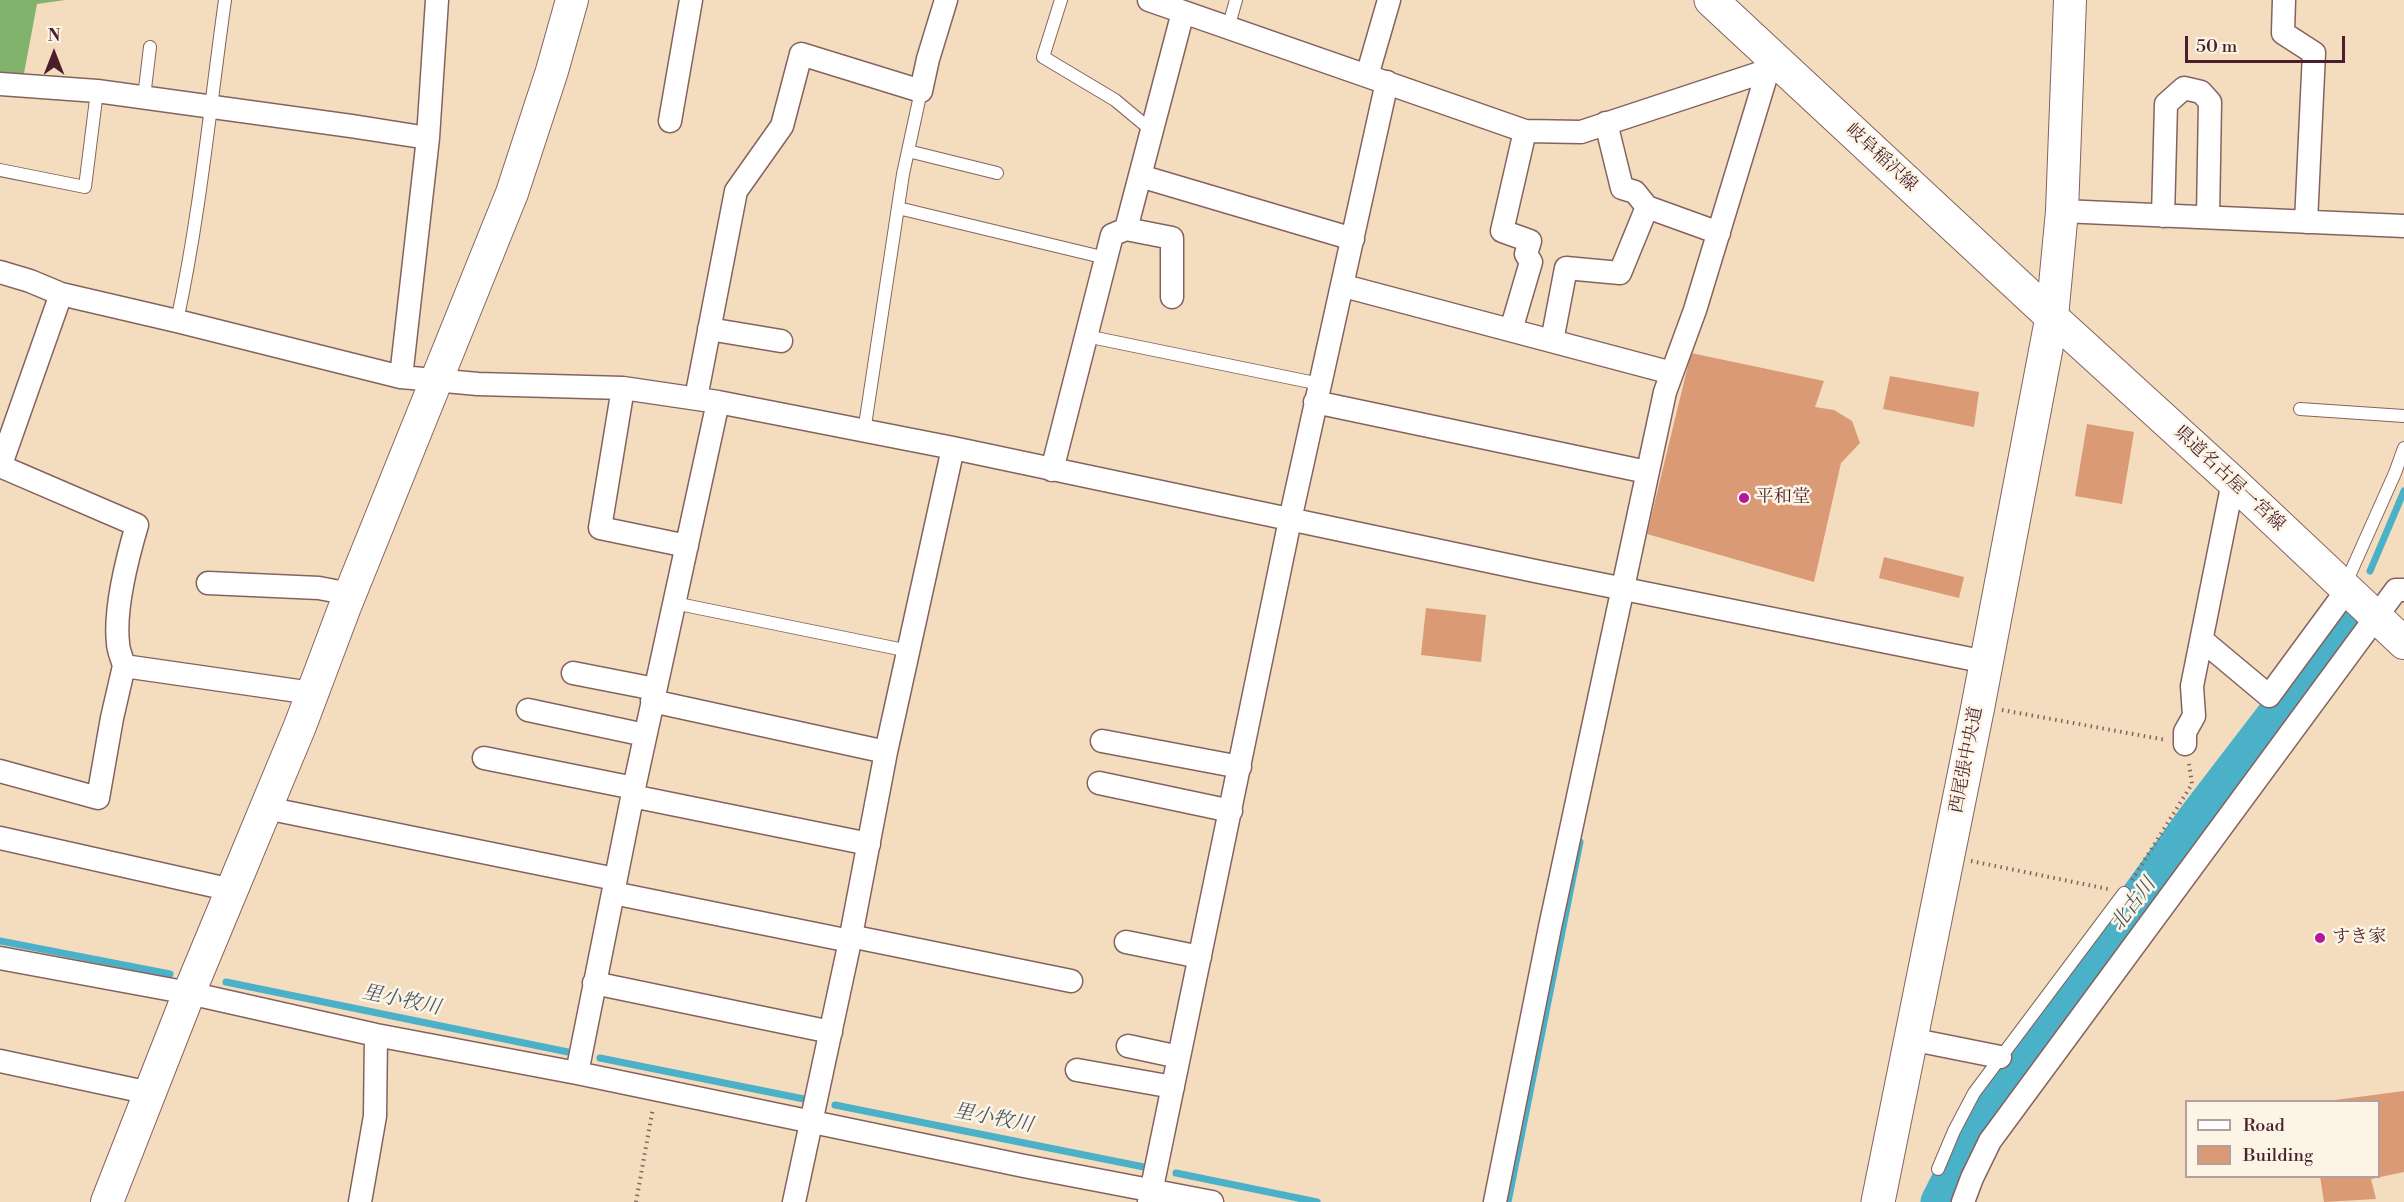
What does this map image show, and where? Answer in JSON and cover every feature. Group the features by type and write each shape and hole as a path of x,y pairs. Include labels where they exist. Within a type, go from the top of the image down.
{"main road":[{"name":"岐阜稲沢線","path":"1711,0 1775,68 2052,317"},
{"name":"西尾張中央道","path":"1878,1202 1978,706 2052,317"}],"street":[{"path":"401,377 428,138 437,0"},
{"path":"107,1202 512,193 552,71 572,0"},
{"path":"670,121 691,0"},
{"path":"696,398 736,191 782,126 801,54 921,91 946,0"},
{"path":"1149,0 1525,130 1581,132 1775,68"},
{"path":"1150,1196 1290,519 1344,286 1389,0"},
{"path":"2052,317 2062,211 2070,0"},
{"path":"2284,0 2283,33 2314,53 2306,222"},
{"path":"1126,229 1183,12"},
{"path":"1495,1202 1550,927 1665,392 1695,310 1775,68"},
{"path":"0,84 97,91 428,138"},
{"path":"2163,216 2166,104 2184,88 2201,92 2210,102 2208,217"},
{"path":"1606,123 1622,188 1635,192 1647,207 1719,233"},
{"path":"1512,330 1531,262 1526,254 1530,241 1502,231 1525,130"},
{"path":"1140,176 1353,239"},
{"path":"1552,341 1566,268 1620,273 1647,207"},
{"path":"2062,211 2404,226"},
{"path":"1052,470 1112,235 1126,229 1172,238 1172,297"},
{"path":"0,272 61,294 401,377 478,384 623,388 696,398 953,448 1623,589 1986,662"},
{"path":"1344,286 1672,373"},
{"path":"0,771 98,798 124,666 118,643 120,612 126,561 137,525 0,467 61,294"},
{"name":"県道名古屋一宮線","path":"2052,317 2233,482 2404,643"},
{"path":"709,330 780,340"},
{"path":"623,388 600,528 687,546"},
{"path":"1318,393 1647,472"},
{"path":"577,1073 633,792 718,402"},
{"path":"794,1202 831,1032 886,752 953,448"},
{"path":"2185,744 2185,732 2194,716 2192,686 2233,482"},
{"path":"208,583 319,588 350,594"},
{"path":"2202,639 2269,696 2345,588"},
{"path":"1963,1202 1990,1141 2396,590 2404,591"},
{"path":"124,666 312,693"},
{"path":"573,673 886,752"},
{"path":"528,710 645,735"},
{"path":"1102,741 1240,767"},
{"path":"484,758 869,844"},
{"path":"1100,783 1231,811"},
{"path":"266,808 850,939 1071,981"},
{"path":"0,838 232,890"},
{"path":"1126,942 1200,957"},
{"path":"0,958 189,993 376,1035 577,1073 1024,1166 1150,1196 1212,1202"},
{"path":"594,983 831,1032"},
{"path":"360,1202 375,1116 376,1035"},
{"path":"1910,1039 2000,1057"},
{"path":"1128,1046 1179,1057"},
{"path":"0,1061 150,1093"},
{"path":"1077,1070 1173,1087"}],"lane":[{"path":"177,321 191,257 225,0"},
{"path":"1061,0 1043,57 1115,100 1151,130"},
{"path":"1228,28 1236,0"},
{"path":"144,97 150,47"},
{"path":"0,170 85,187 97,91"},
{"path":"864,432 898,208 921,91"},
{"path":"908,151 997,173"},
{"path":"898,208 1106,258"},
{"path":"1086,336 1318,393"},
{"path":"2300,410 2404,416"},
{"path":"2345,588 2404,448"},
{"path":"674,603 909,651"},
{"path":"1938,1169 1954,1131 1974,1093 2124,893"}],"path":[{"path":"1978,706 2185,744"},
{"path":"1947,856 2124,893 2192,784"},
{"path":"636,1202 656,1090"}],"green space":[{"path":"0,0 65,0 37,4 22,84 0,82"}],"building":[{"name":"平和堂","path":"1691,353 1824,381 1815,407 1834,410 1852,421 1860,443 1841,463 1814,582 1647,534"},
{"path":"1890,376 1979,392 1974,427 1883,409"},
{"path":"2087,424 2134,432 2122,504 2075,496"},
{"path":"1884,557 1964,577 1959,598 1879,578"},
{"path":"1426,608 1486,615 1481,662 1421,655"},
{"path":"2404,1091 2404,1172 2380,1177 2380,1100 2335,1100"},
{"path":"2320,1178 2376,1178 2371,1179 2376,1199 2324,1202"}],"waterway":[{"name":"北古川","path":"2370,571 2404,491"},
{"name":"北古川","path":"1940,1202 2003,1078 2064,1002 2201,813 2326,650 2344,617"},
{"path":"1508,1202 1580,842"},
{"name":"里小牧川","path":"0,941 170,974"},
{"name":"里小牧川","path":"226,982 568,1052"},
{"name":"里小牧川","path":"600,1058 809,1100"},
{"name":"里小牧川","path":"835,1105 1144,1167"},
{"name":"里小牧川","path":"1176,1173 1317,1202"}],"place":[{"name":"平和堂","path":"1744,498"},
{"name":"すき家","path":"2320,938"}]}
